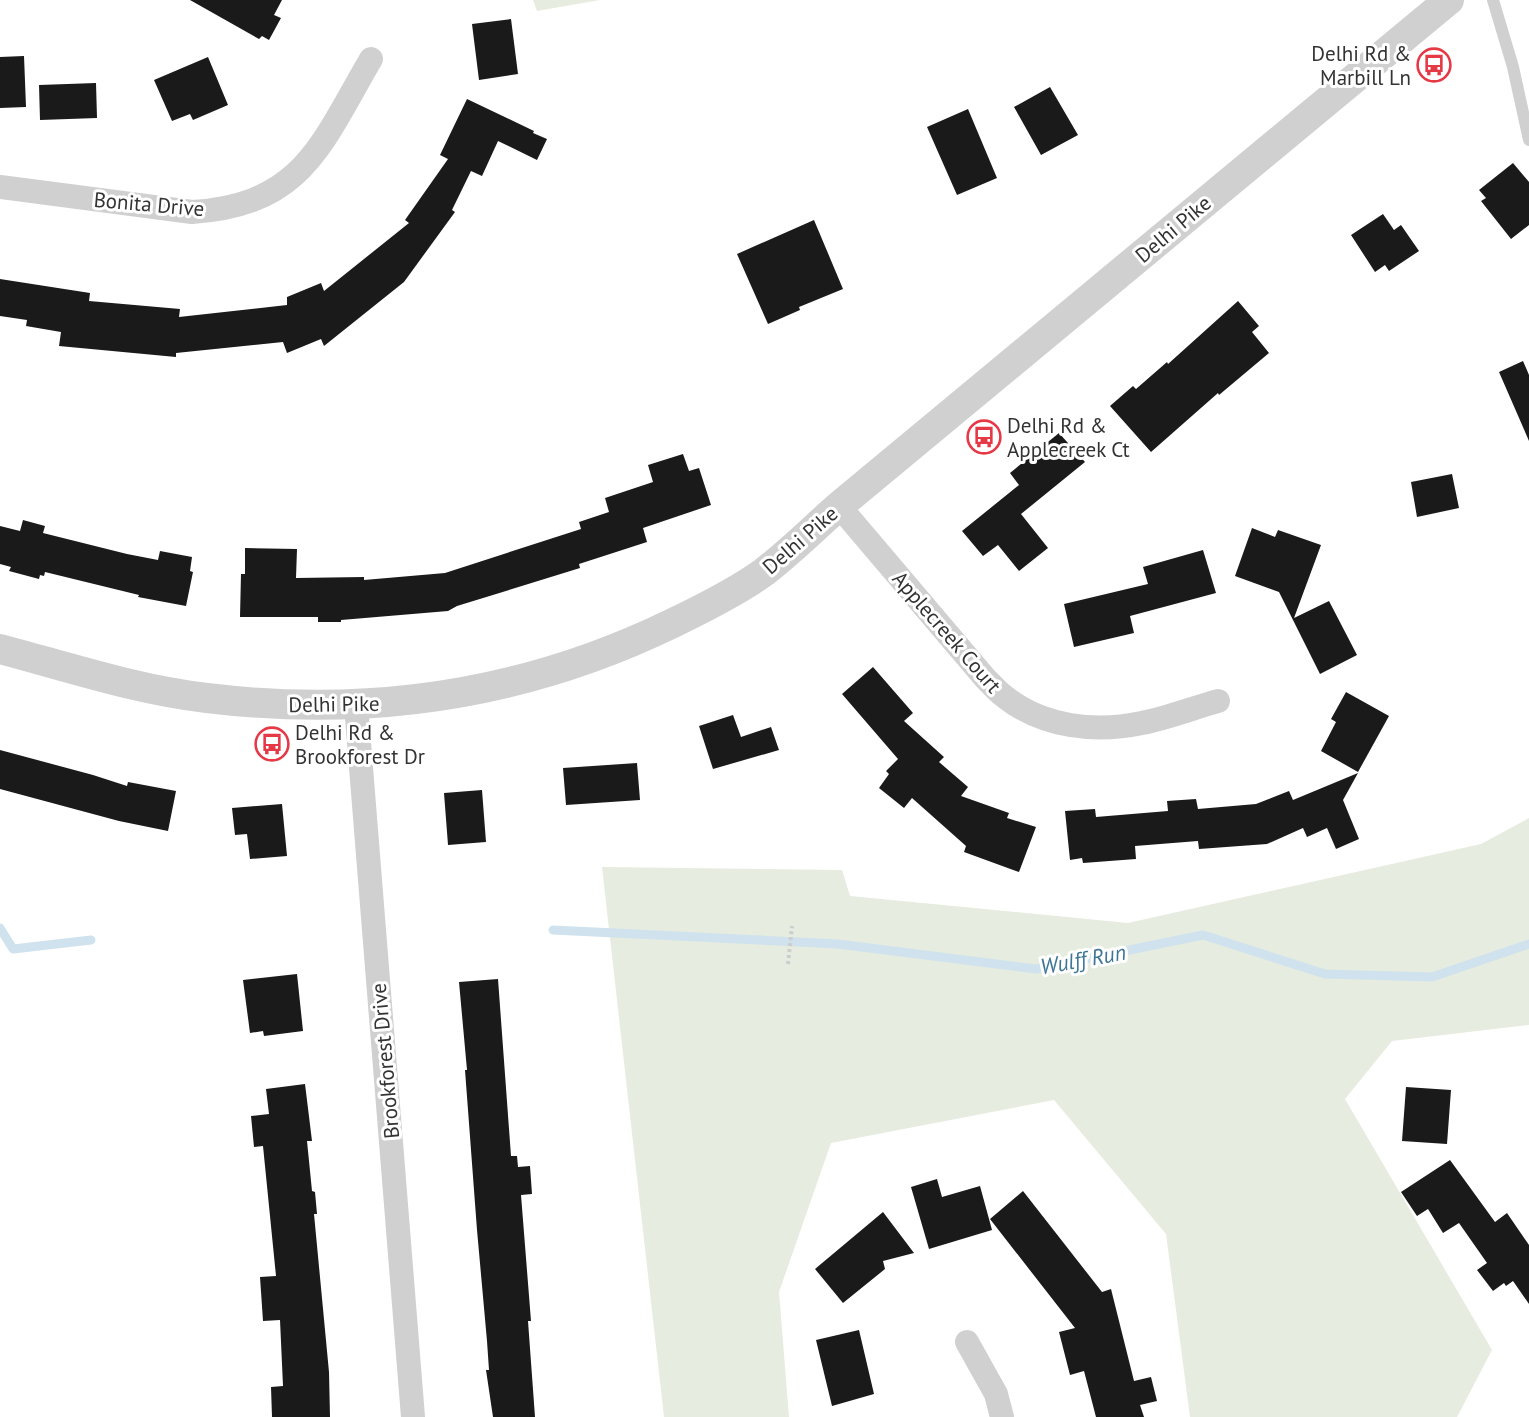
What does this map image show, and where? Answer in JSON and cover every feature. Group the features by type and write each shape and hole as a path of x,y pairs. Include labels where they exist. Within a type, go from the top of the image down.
{"street":[{"name":"Delhi Pike","path":"0,650 143,687 206,698 286,705 356,705 471,691 555,670 636,641 701,609 763,573 839,506 1449,0"},
{"name":"Bonita Drive","path":"0,187 192,212 221,210 249,202 275,190 298,172 318,151 371,59"},
{"name":"Applecreek Court","path":"839,506 985,678 1004,697 1027,712 1052,722 1092,728 1142,723 1218,701"},
{"name":"Brookforest Drive","path":"356,705 413,1417"},
{"path":"967,1342 996,1394 1002,1417"}],"lane":[{"path":"1493,0 1514,67 1529,140"}],"path":[{"path":"788,964 792,926"}],"shaded area":[{"path":"533,0 600,0 537,11"},
{"path":"1529,818 1529,1025 1392,1041 1345,1099 1492,1350 1457,1417 1190,1417 1166,1234 1054,1100 831,1143 779,1292 789,1417 664,1417 602,867 842,870 850,896 1128,923 1481,844"}],"building":[{"path":"190,0 282,0 274,15 281,18 269,40 262,36 259,39"},
{"path":"511,19 518,74 479,80 472,24"},
{"path":"24,56 26,107 0,108 0,57"},
{"path":"208,57 228,105 193,120 190,114 172,121 154,80"},
{"path":"96,83 97,118 40,120 39,85"},
{"path":"1050,87 1078,135 1041,155 1014,107"},
{"path":"467,99 547,139 537,160 498,141 482,176 471,171 452,210 455,212 404,282 324,346 321,339 287,353 283,342 176,353 176,357 59,346 61,332 26,326 27,320 0,316 0,279 90,293 89,301 180,309 179,317 287,305 287,297 321,283 324,291 409,223 405,220 448,159 440,155"},
{"path":"968,109 997,178 957,195 927,127"},
{"path":"1513,163 1529,182 1529,225 1511,239 1481,201 1486,198 1479,190"},
{"path":"1383,214 1394,230 1401,225 1419,251 1389,271 1385,265 1375,272 1351,235"},
{"path":"814,220 843,289 799,307 800,310 768,324 737,254"},
{"path":"1238,301 1259,326 1252,332 1269,353 1219,395 1218,393 1151,452 1110,406 1133,386 1136,389 1167,362 1168,364"},
{"path":"1523,361 1529,375 1529,441 1499,372"},
{"path":"1059,433 1085,462 1021,514 1048,548 1019,571 998,545 983,556 962,531 1019,485 1010,473"},
{"path":"683,454 689,471 699,468 711,505 643,528 647,542 579,564 580,568 457,606 448,611 341,620 341,622 318,622 318,617 240,617 241,574 245,574 245,548 297,549 296,578 364,577 364,580 445,573 581,529 579,522 609,512 605,498 653,482 648,465"},
{"path":"1452,474 1459,508 1417,517 1411,482"},
{"path":"23,520 45,526 43,533 127,554 158,560 160,551 192,557 190,571 193,572 186,606 138,597 139,595 45,572 44,576 40,575 39,579 9,571 11,567 0,564 0,526 20,531"},
{"path":"1252,528 1275,537 1278,530 1321,545 1294,618 1329,601 1357,655 1320,674 1279,592 1235,576"},
{"path":"1203,550 1216,593 1130,616 1134,633 1074,647 1064,604 1148,584 1143,567"},
{"path":"873,667 913,713 904,721 944,757 939,762 968,787 961,796 1009,813 1007,818 1036,827 1019,872 964,852 966,846 912,798 904,808 879,788 889,774 886,771 898,759 842,694"},
{"path":"1346,692 1389,716 1358,772 1321,751 1336,722 1331,719"},
{"path":"733,715 741,737 771,727 779,750 713,769 699,726"},
{"path":"0,750 127,786 128,782 176,791 168,831 119,821 0,789"},
{"path":"637,763 640,800 566,805 563,768"},
{"path":"1358,773 1343,800 1359,839 1336,849 1327,828 1307,837 1303,828 1267,844 1199,849 1198,841 1135,846 1136,859 1083,863 1082,858 1070,860 1065,811 1095,809 1096,817 1168,811 1167,801 1196,799 1198,809 1256,804 1289,791 1293,800"},
{"path":"482,790 486,842 448,845 444,793"},
{"path":"282,804 287,856 250,859 247,834 235,835 232,808"},
{"path":"297,974 303,1031 264,1036 263,1031 250,1033 243,980"},
{"path":"498,979 511,1156 517,1156 518,1167 530,1166 532,1194 521,1195 531,1321 528,1321 535,1417 493,1417 486,1370 489,1370 487,1341 459,982"},
{"path":"305,1084 312,1141 307,1141 312,1191 315,1192 317,1214 314,1214 329,1372 330,1417 272,1417 271,1387 283,1386 280,1320 263,1321 260,1277 276,1276 263,1146 254,1147 251,1116 269,1114 266,1089"},
{"path":"1406,1087 1451,1090 1447,1144 1402,1141"},
{"path":"1450,1160 1495,1222 1507,1213 1529,1245 1529,1304 1513,1281 1506,1286 1504,1283 1493,1291 1477,1270 1487,1263 1459,1223 1443,1233 1428,1209 1417,1216 1401,1192"},
{"path":"937,1179 942,1197 980,1186 992,1230 929,1249 911,1187"},
{"path":"1023,1191 1102,1292 1111,1289 1134,1381 1151,1377 1157,1401 1140,1405 1144,1417 1096,1417 1084,1371 1070,1375 1059,1332 1075,1328 990,1219"},
{"path":"883,1212 914,1253 883,1261 885,1269 843,1303 815,1269"},
{"path":"859,1330 874,1394 832,1406 816,1340"}],"waterway":[{"name":"Wulff Run","path":"0,928 13,949 91,940"},
{"name":"Wulff Run","path":"553,930 838,944 1036,969 1203,935 1325,974 1432,977 1529,944"}],"place":[{"name":"Delhi Rd & Marbill Ln","path":"1434,65"},
{"name":"Delhi Rd & Applecreek Ct","path":"984,437"},
{"name":"Delhi Rd & Brookforest Dr","path":"272,744"}]}
